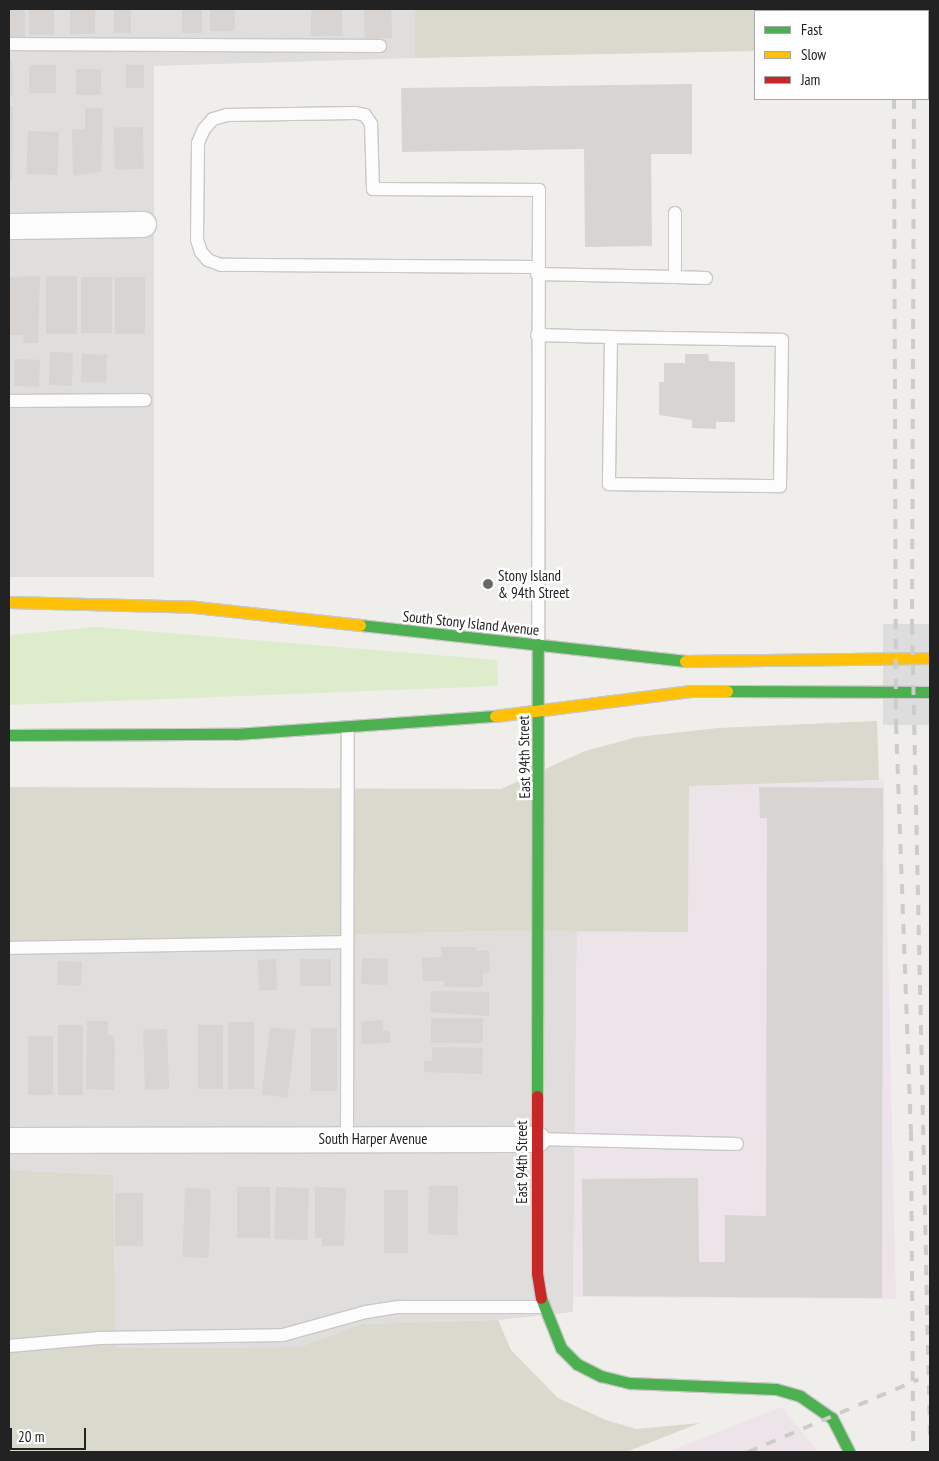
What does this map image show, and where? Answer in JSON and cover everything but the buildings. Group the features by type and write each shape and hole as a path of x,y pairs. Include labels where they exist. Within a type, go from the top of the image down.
{"main road":[{"name":"South Stony Island Avenue","path":"9,602 195,607 700,663 930,658"},
{"name":"East 94th Street","path":"538,644 537,1273 542,1307 561,1348 577,1364 601,1376 630,1383 776,1389 800,1396 832,1418 849,1452"},
{"path":"9,735 226,734 348,728 538,712 690,690 930,692"}],"street":[{"path":"9,226 142,224"},
{"name":"South Harper Avenue","path":"9,1140 537,1139"}],"lane":[{"path":"9,44 380,46"},
{"path":"538,644 537,271 539,190 373,189 373,136 371,124 365,116 227,115 213,119 204,128 198,143 197,240 200,252 208,260 222,265 537,271 706,278"},
{"path":"675,213 675,277"},
{"path":"537,335 782,340 780,486 609,484 611,338"},
{"path":"9,401 144,400"},
{"path":"347,1139 348,728"},
{"path":"9,948 347,942"},
{"name":"South Harper Avenue","path":"537,1139 738,1144"},
{"path":"9,1346 100,1338 283,1335 366,1312 399,1307 542,1307"}],"shaded area":[{"path":"9,9 415,9 415,58 154,66 154,577 9,577"},
{"path":"415,9 827,9 754,10 754,51 415,58"},
{"path":"877,721 879,780 689,786 688,932 498,931 9,942 9,787 501,789 585,751 637,737 718,728"},
{"path":"884,780 896,1299 573,1297 577,931 688,932 689,786"},
{"path":"498,931 577,931 573,1312 498,1320 362,1324 300,1347 116,1348 113,1175 9,1170 9,942"},
{"path":"9,1170 113,1175 116,1348 300,1347 362,1324 498,1320 511,1350 558,1398 606,1420 636,1429 700,1423 626,1452 9,1452"},
{"path":"782,1407 818,1452 666,1452"}],"green space":[{"path":"96,627 497,660 498,686 9,705 9,635"}],"pier":[{"path":"883,624 930,624 930,725 883,725"}],"railway":[{"path":"894,100 896,724 911,1131 913,1452"},
{"path":"914,100 912,625 930,1440"},
{"path":"748,1452 918,1380"}],"traffic: fast":[{"path":"360,625 685,661"},
{"path":"537,1096 538,644"},
{"path":"727,691 930,692"},
{"path":"9,735 236,734 495,716"},
{"path":"541,1298 561,1348 577,1364 601,1376 630,1383 776,1389 800,1396 832,1418 849,1452"}],"traffic: slow":[{"path":"9,602 195,607 360,625"},
{"path":"685,661 930,658"},
{"path":"495,716 690,691 727,691"}],"traffic: jam":[{"path":"537,1096 537,1273 541,1298"}],"place":[{"name":"Stony Island & 94th Street","path":"488,584"}]}
